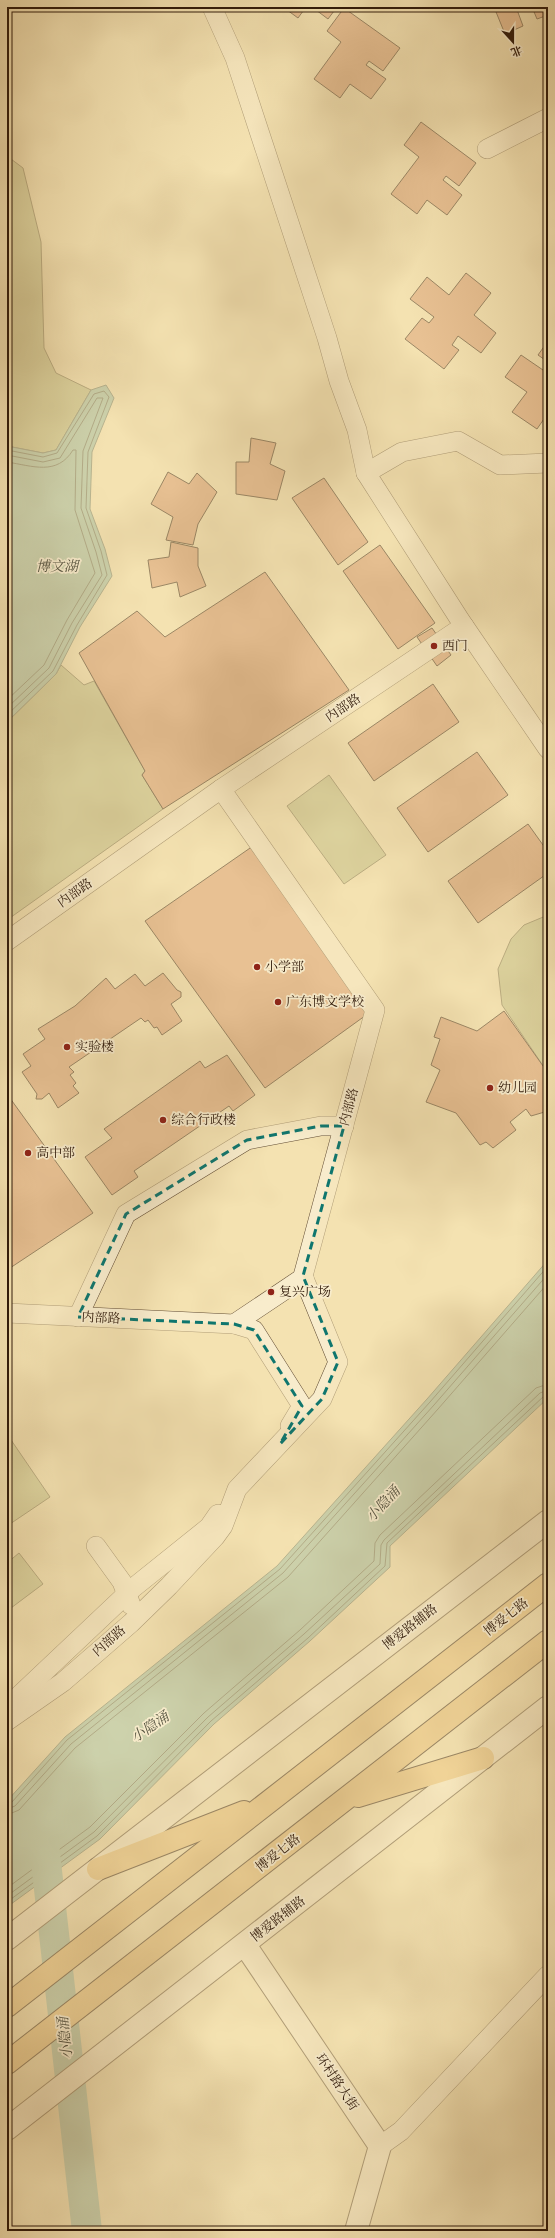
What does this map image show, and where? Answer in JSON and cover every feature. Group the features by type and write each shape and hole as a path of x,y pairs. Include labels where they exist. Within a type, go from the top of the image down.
{"highway":[{"name":"博爱七路","path":"8,2004 548,1584"},
{"name":"博爱七路","path":"11,2060 548,1641"},
{"path":"345,1800 483,1758"},
{"path":"98,1869 266,1804"}],"street":[{"path":"212,7 234,58 327,338 339,381 357,430 366,473 464,626 548,749"},
{"path":"487,150 548,118"},
{"path":"366,473 402,452 458,441 500,465 548,463"},
{"name":"内部路","path":"7,941 221,790 464,626"},
{"name":"内部路","path":"7,1707 127,1594 209,1527 237,1489 322,1399 338,1362 304,1277 375,1010 221,790"},
{"path":"78,1317 126,1214 246,1140 321,1126 344,1126"},
{"path":"234,1324 304,1277"},
{"name":"内部路","path":"7,1313 234,1324 254,1330 302,1406 280,1444"},
{"name":"内部路","path":"7,1721 63,1682 169,1586 215,1537 223,1526 237,1489"},
{"name":"博爱路辅路","path":"7,1939 548,1521"},
{"path":"96,1546 122,1582 136,1617"},
{"name":"博爱路辅路","path":"7,2129 245,1945 548,1707"},
{"name":"环村路大街","path":"245,1945 380,2146"},
{"path":"356,2231 380,2146 401,2131 548,1975"}],"highlighted area":[{"path":"321,1126 344,1126 303,1276 338,1362 322,1399 280,1444 302,1406 254,1330 234,1324 78,1317 126,1214 247,1140"}],"shaded area":[{"path":"7,156 23,168 41,242 44,348 56,373 91,390 56,450 43,453 7,446"},
{"path":"61,665 84,685 94,681 145,771 142,775 163,809 7,920 7,722 56,674"},
{"path":"329,775 386,855 344,884 287,806"},
{"path":"548,915 548,1073 502,1005 498,969 511,939 524,925"},
{"path":"7,1434 50,1497 7,1526"},
{"path":"19,1553 43,1584 7,1611 7,1563"}],"water":[{"name":"博文湖","path":"106,385 114,398 92,452 90,509 105,549 112,576 80,627 56,674 7,722 7,446 43,453 56,450 91,390"},
{"path":"548,1260 548,1398 390,1546 390,1567 310,1641 214,1724 100,1839 7,1907 7,1801 65,1737 277,1566 427,1399"}],"building":[{"path":"283,7 306,7 298,18"},
{"path":"312,7 337,7 328,19"},
{"path":"494,7 516,7 523,26 505,34"},
{"path":"532,7 548,7 548,15 537,19"},
{"path":"344,8 400,48 383,71 369,61 366,65 386,79 371,99 350,84 340,98 314,79 341,42 327,31"},
{"path":"421,122 476,163 459,186 446,176 443,180 462,195 447,215 427,200 417,214 391,194 419,157 404,145"},
{"path":"466,273 491,293 474,315 496,333 481,353 458,336 452,345 459,350 444,369 405,339 422,318 429,323 434,317 410,299 427,277 449,295"},
{"path":"548,341 548,362 538,355"},
{"path":"521,355 543,370 548,363 548,413 537,429 512,412 527,392 505,377"},
{"path":"251,438 276,443 270,464 285,471 277,500 236,494 236,462 249,462"},
{"path":"168,472 189,484 197,473 217,492 198,524 193,545 166,540 173,517 151,504"},
{"path":"324,478 368,542 338,565 292,498"},
{"path":"171,542 198,548 198,566 206,586 180,597 177,582 152,588 148,560 169,557"},
{"path":"380,545 435,623 398,649 343,571"},
{"path":"265,572 349,690 163,809 142,775 145,771 79,653 137,611 165,637"},
{"name":"西门","path":"432,628 451,655 437,666 417,637"},
{"path":"433,684 459,722 374,781 348,743"},
{"path":"477,752 508,795 428,852 397,808"},
{"path":"528,824 548,852 548,873 478,923 448,881"},
{"name":"小学部","path":"253,846 369,1013 265,1088 145,921"},
{"name":"实验楼","path":"163,973 177,990 181,992 181,997 171,1004 182,1021 162,1035 157,1027 154,1028 148,1020 145,1022 141,1018 69,1067 74,1072 70,1075 76,1083 73,1086 79,1093 58,1108 49,1093 42,1099 36,1099 37,1094 22,1072 31,1066 23,1054 45,1039 38,1029 75,1006 106,978 115,989 135,974 145,986"},
{"name":"幼儿园","path":"504,1011 548,1073 548,1111 531,1116 526,1109 510,1122 516,1130 493,1148 486,1142 480,1145 456,1113 426,1102 440,1070 431,1065 440,1039 434,1037 441,1017 477,1031"},
{"name":"综合行政楼","path":"227,1055 255,1095 233,1111 229,1106 134,1171 138,1177 112,1195 85,1157 112,1138 104,1129 200,1061 205,1068"},
{"name":"高中部","path":"7,1094 93,1213 7,1270"}],"waterway":[{"name":"小隐涌","path":"43,1835 87,2231"}],"place":[{"name":"西门","path":"434,646"},
{"name":"小学部","path":"257,967"},
{"name":"广东博文学校","path":"278,1002"},
{"name":"实验楼","path":"67,1047"},
{"name":"幼儿园","path":"490,1088"},
{"name":"综合行政楼","path":"163,1120"},
{"name":"高中部","path":"28,1153"},
{"name":"复兴广场","path":"271,1292"}]}
